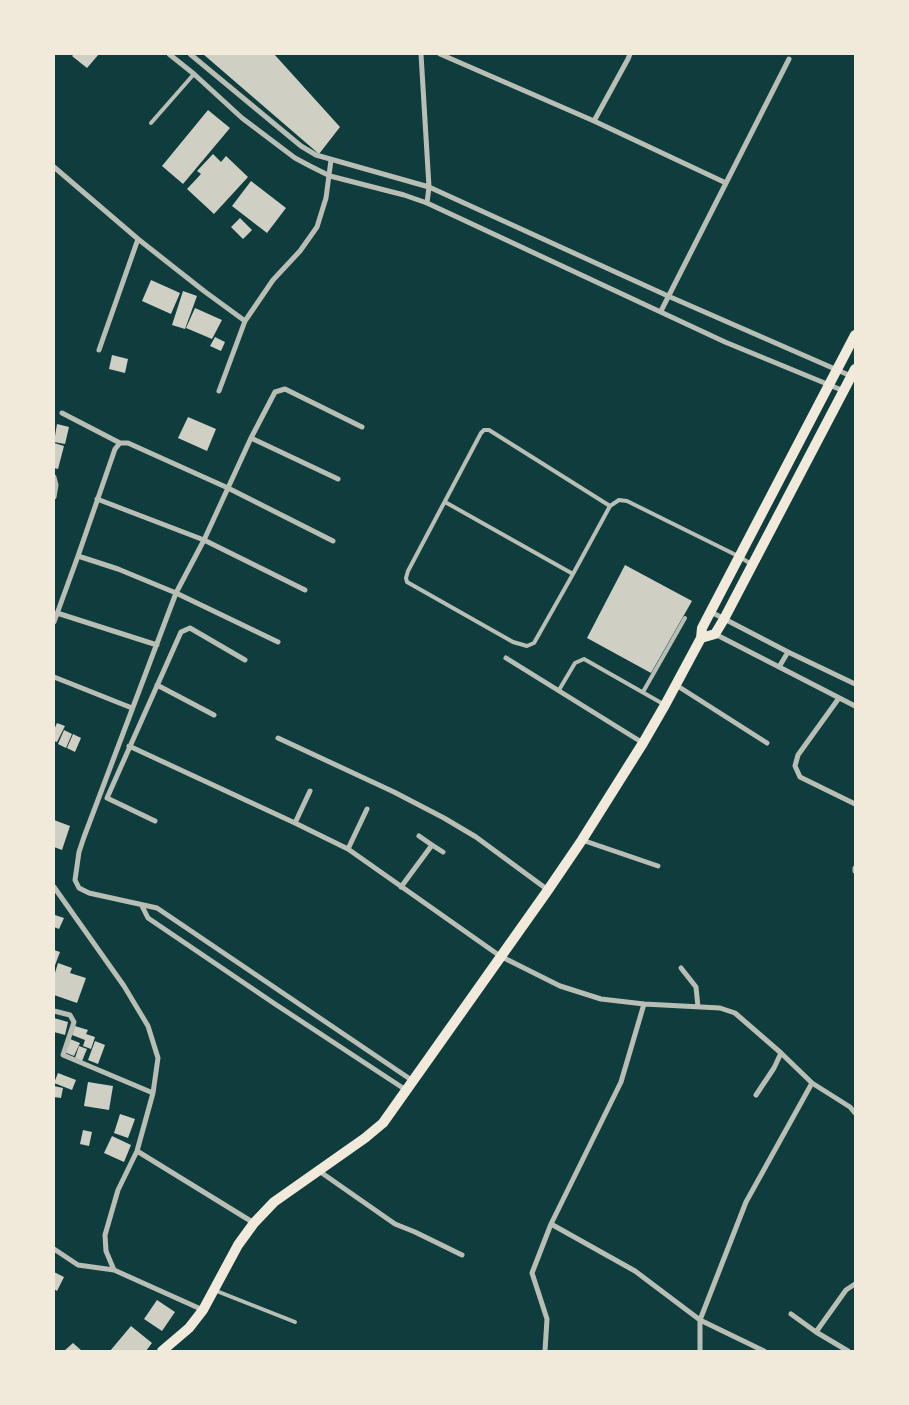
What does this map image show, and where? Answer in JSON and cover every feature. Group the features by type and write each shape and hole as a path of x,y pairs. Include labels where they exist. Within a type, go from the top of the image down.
{"main road":[{"path":"162,1351 188,1328 202,1310 238,1245 254,1223 274,1202 365,1138 383,1123 548,890 582,840 665,705 711,612 855,336"},
{"path":"702,633 715,634 724,619 853,373"}],"street":[{"path":"169,54 242,118 295,158 330,176 404,195 427,203 725,342 844,391"},
{"path":"190,54 301,146 316,154 331,160 429,187 668,296 837,370 853,373"},
{"path":"420,54 429,187 427,203"},
{"path":"440,54 594,121 726,183"},
{"path":"594,121 630,54"},
{"path":"661,311 789,59"},
{"path":"194,74 202,65"},
{"path":"220,391 245,321 273,280 300,251 317,227 324,209 331,160"},
{"path":"54,167 138,238 245,321"},
{"path":"99,350 138,238"},
{"path":"362,427 285,389 275,392 251,438 204,540 176,592 79,852 75,880 79,888 89,893 157,908 413,1081"},
{"path":"62,413 120,444 128,444 228,488 332,541"},
{"path":"251,438 338,479"},
{"path":"54,622 115,449 120,444"},
{"path":"54,477 56,485 54,497"},
{"path":"97,499 204,540 305,590"},
{"path":"78,556 118,569 176,592 278,642"},
{"path":"711,612 855,684"},
{"path":"57,613 157,645"},
{"path":"155,821 107,798 181,632 190,628 245,660"},
{"path":"715,634 855,706"},
{"path":"779,667 788,652"},
{"path":"506,658 643,743"},
{"path":"54,677 132,708"},
{"path":"158,685 214,715"},
{"path":"676,685 767,744"},
{"path":"839,698 798,755 796,766 800,777 855,804"},
{"path":"278,738 394,792 444,818 476,837 548,890"},
{"path":"129,746 348,849 500,956 560,986 601,999 644,1004 720,1008 734,1013 781,1052 812,1083 855,1112"},
{"path":"295,823 310,791"},
{"path":"348,849 367,809"},
{"path":"419,836 443,852"},
{"path":"582,840 658,866"},
{"path":"401,887 432,845"},
{"path":"54,887 124,986 148,1026 158,1058 153,1093 137,1151 118,1190 105,1235 106,1251 114,1270"},
{"path":"142,906 148,918 165,930 406,1090"},
{"path":"165,930 172,918"},
{"path":"681,968 696,987 698,1008"},
{"path":"275,1004 282,993"},
{"path":"545,1351 547,1319 532,1273 552,1224 621,1082 644,1004"},
{"path":"54,1011 70,1015 74,1022 63,1055 153,1093"},
{"path":"756,1095 774,1068 781,1052"},
{"path":"700,1351 700,1320 746,1202 812,1083"},
{"path":"137,1151 254,1223"},
{"path":"319,1170 395,1224 462,1255"},
{"path":"552,1224 636,1271 700,1320 764,1351"},
{"path":"54,1249 78,1265 114,1270 202,1310"},
{"path":"816,1332 846,1290 855,1284"},
{"path":"791,1314 848,1351"}],"lane":[{"path":"151,122 194,74"},
{"path":"610,506 489,430 484,430 481,432 406,578 408,582 513,642 527,646 534,643 610,506 619,500 627,501 740,556 753,566"},
{"path":"445,502 573,574"},
{"path":"643,692 685,618"},
{"path":"559,690 575,664 584,659 665,705"},
{"path":"214,1290 295,1322"}],"building":[{"path":"74,54 99,54 87,68 72,56"},
{"path":"203,54 274,54 340,127 319,154"},
{"path":"208,110 230,128 183,184 162,166"},
{"path":"213,154 221,162 226,156 248,177 214,214 187,189 201,174 197,171"},
{"path":"251,181 286,208 267,233 232,206"},
{"path":"240,218 252,230 243,239 231,227"},
{"path":"151,280 180,293 171,314 142,301"},
{"path":"183,291 197,296 185,329 172,325"},
{"path":"195,308 222,320 212,339 186,328"},
{"path":"215,337 225,342 221,351 210,346"},
{"path":"112,355 128,359 125,373 109,369"},
{"path":"188,417 216,429 207,451 178,438"},
{"path":"57,424 69,427 65,444 54,442"},
{"path":"54,443 64,446 58,469 54,468"},
{"path":"625,565 692,601 651,673 587,638"},
{"path":"57,723 65,726 57,742 54,741 54,730"},
{"path":"64,730 72,734 66,748 58,744"},
{"path":"73,734 81,738 75,752 67,748"},
{"path":"54,820 70,826 62,850 54,847"},
{"path":"55,915 64,918 59,929 54,927"},
{"path":"54,950 60,952 54,968"},
{"path":"58,963 72,968 70,973 86,978 77,1003 54,995 54,976"},
{"path":"54,1018 68,1022 65,1035 54,1032"},
{"path":"75,1026 88,1030 86,1034 95,1037 91,1049 83,1046 85,1040 72,1035"},
{"path":"70,1039 80,1043 74,1056 64,1052"},
{"path":"95,1041 105,1045 98,1064 88,1060"},
{"path":"79,1046 87,1049 82,1061 75,1058"},
{"path":"58,1073 76,1080 72,1090 54,1083"},
{"path":"88,1082 113,1086 109,1110 84,1106"},
{"path":"54,1086 63,1088 61,1098 54,1097"},
{"path":"120,1114 135,1119 128,1138 114,1133"},
{"path":"83,1130 92,1132 89,1146 80,1144"},
{"path":"112,1136 131,1145 124,1162 104,1153"},
{"path":"54,1272 64,1277 57,1291 54,1289"},
{"path":"157,1300 175,1312 162,1331 144,1319"},
{"path":"131,1326 152,1343 146,1351 110,1351"},
{"path":"73,1343 82,1351 64,1351"}]}
